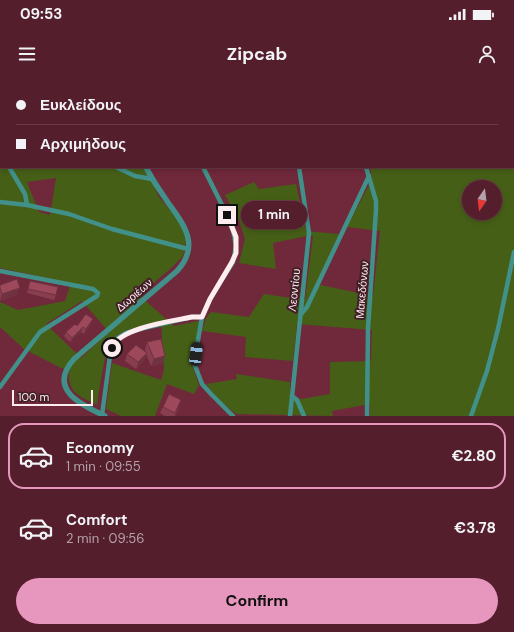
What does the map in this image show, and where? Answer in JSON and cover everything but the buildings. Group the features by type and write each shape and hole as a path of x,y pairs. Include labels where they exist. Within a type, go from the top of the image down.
{"street":[{"path":"10,168 25,194 27,205"},
{"path":"118,168 135,176 152,179"},
{"name":"Δωριέων","path":"103,415 80,403 69,394 65,382 65,373 68,366 74,359 177,271 185,261 188,249 189,238 185,227 152,179 146,168"},
{"path":"204,168 232,225 236,246 232,262 210,299 202,317 194,363 202,384 233,416"},
{"name":"Λεοντίου","path":"290,416 309,233 299,168"},
{"name":"Μακεδόνων","path":"366,168 376,201 368,328 367,416"},
{"path":"300,315 307,307 369,176"},
{"path":"0,202 27,205 69,214 112,229 188,249"},
{"path":"471,416 487,371 498,329 514,252"},
{"path":"0,271 93,289 98,293 97,296 40,332 0,387"},
{"path":"103,415 110,356 113,344 118,338 126,333 140,329 192,317 202,317"},
{"path":"292,396 297,400 304,416"}],"green space":[{"path":"0,168 145,168 159,197 180,222 186,239 183,256 139,295 174,326 198,321 200,322 193,355 193,368 199,385 194,394 167,384 155,416 121,416 106,409 112,363 161,380 164,370 161,322 133,328 120,334 109,344 102,373 97,405 79,396 75,392 70,383 69,369 61,368 24,349 0,327 0,302 18,310 65,301 71,283 0,268","holes":["56,178 50,215 39,212 27,182","82,301 109,332 81,358 46,324"]},
{"path":"370,168 514,168 514,416 370,416 370,404 332,411 333,416 236,414 218,399 206,384 237,379 236,374 290,382 290,398 301,399 330,394 330,362 371,361 372,330 297,324 293,361 245,357 246,337 202,331 206,318 211,312 249,317 264,294 305,300 313,236 273,243 276,269 239,263 245,239 239,220 225,195 254,182 259,189 296,184 306,231 339,234 316,284 373,296 380,231 347,227 372,179"}],"route":[{"path":"112,348 113,344 118,338 130,332 192,317 202,317 210,299 236,253 236,237 227,215"}]}
